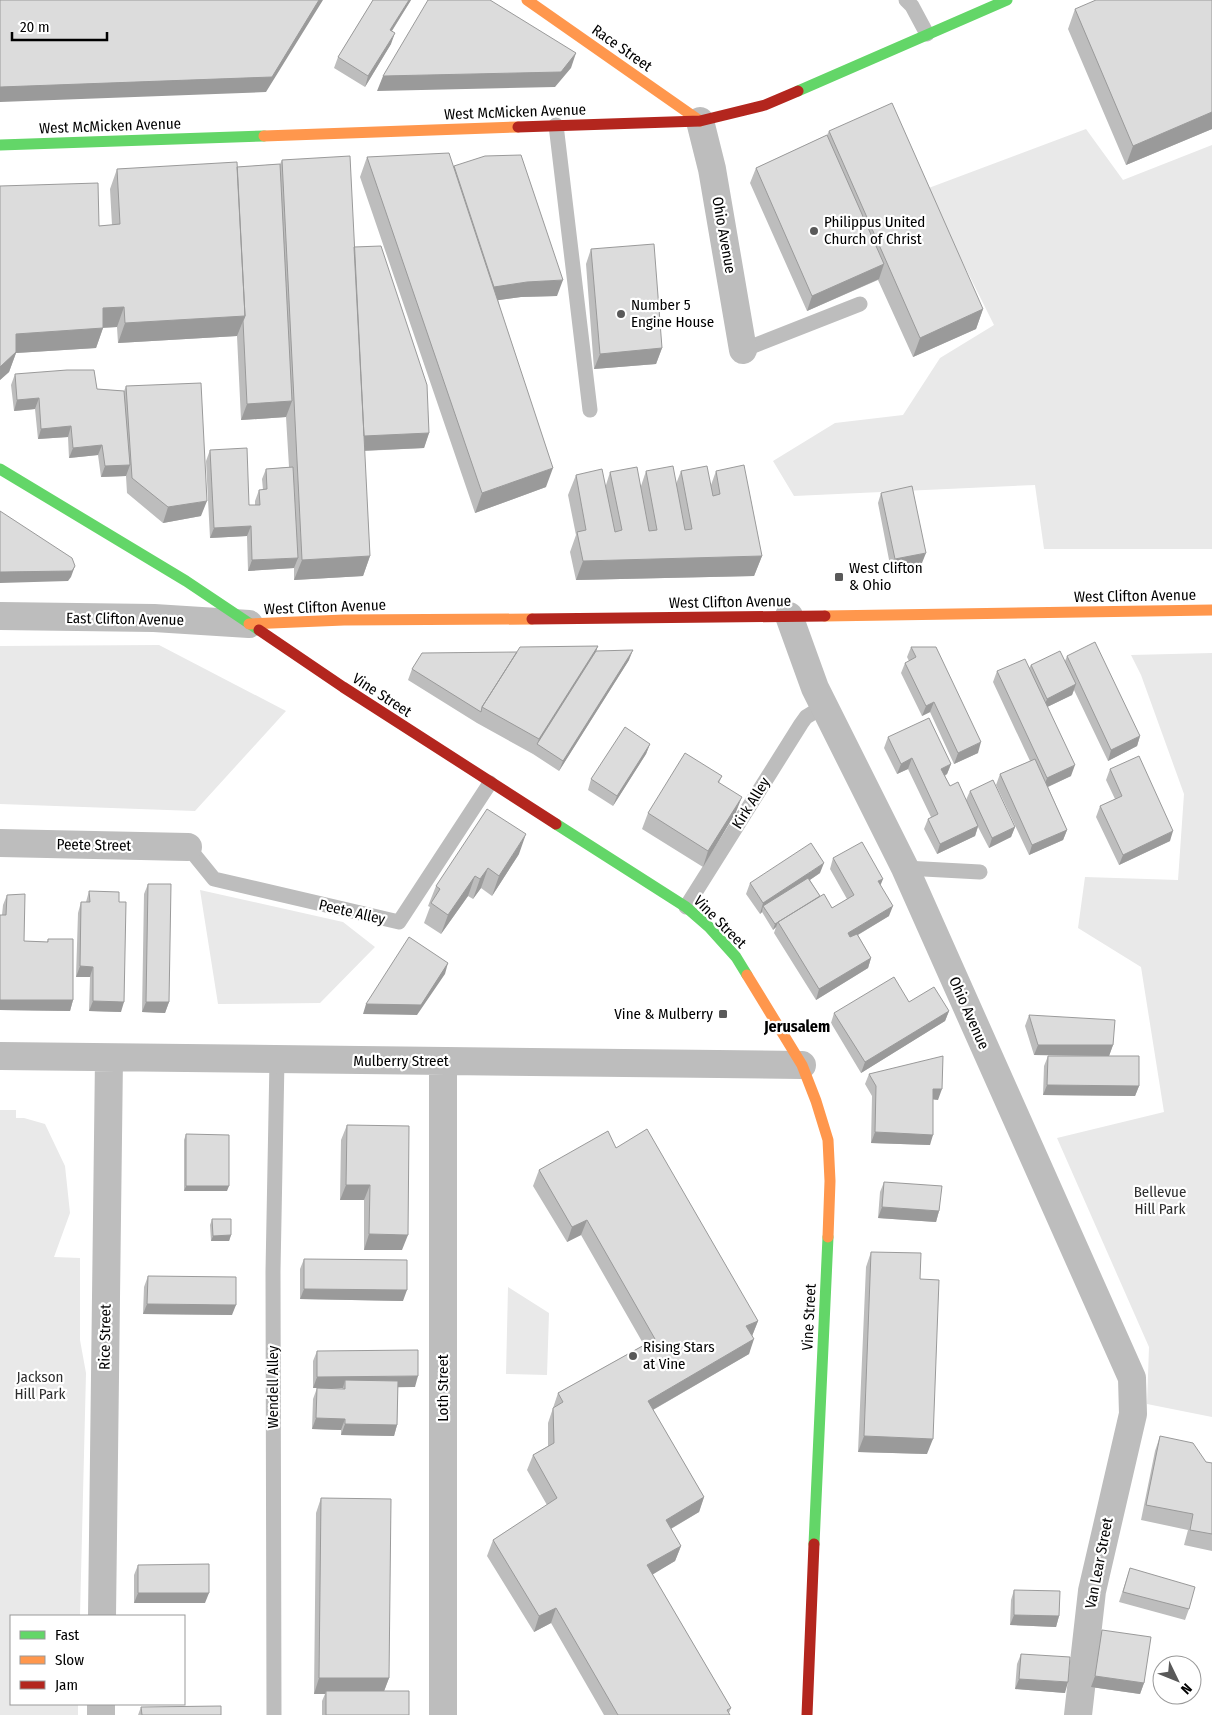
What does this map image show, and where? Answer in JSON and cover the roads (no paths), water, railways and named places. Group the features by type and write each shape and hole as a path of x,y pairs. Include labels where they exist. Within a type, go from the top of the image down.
{"main road":[{"name":"Race Street","path":"527,0 700,121"},
{"name":"West McMicken Avenue","path":"0,145 700,121 765,104 927,34 984,5 1008,0"},
{"name":"Vine Street","path":"0,469 186,581 490,783 686,907 736,957 802,1065 828,1140 830,1181 807,1715"},
{"name":"West Clifton Avenue","path":"249,624 344,620 1212,610"}],"street":[{"name":"Ohio Avenue","path":"700,121 712,169 744,350"},
{"name":"East Clifton Avenue","path":"0,616 154,618 249,624"},
{"name":"Ohio Avenue","path":"789,616 815,688 905,868 1132,1378 1133,1414"},
{"name":"Peete Street","path":"0,843 188,847"},
{"name":"Mulberry Street","path":"0,1056 802,1065"},
{"name":"Rice Street","path":"102,1615 109,1058"},
{"name":"Loth Street","path":"443,1062 443,1715"},
{"name":"Van Lear Street","path":"1078,1715 1092,1590 1133,1414"}],"lane":[{"path":"906,0 912,6 927,34"},
{"path":"556,125 590,410"},
{"path":"744,350 860,304"},
{"name":"Kirk Alley","path":"686,907 801,724 806,717 824,706"},
{"name":"Peete Alley","path":"188,847 214,879 399,922 490,783"},
{"path":"905,868 980,872"},
{"name":"Wendell Alley","path":"274,1715 273,1271 277,1060"}],"place":[{"name":"Philippus United Church of Christ","path":"814,231"},
{"name":"Number 5 Engine House","path":"621,314"},
{"name":"West Clifton & Ohio","path":"839,577"},
{"name":"Vine & Mulberry","path":"723,1014"},
{"name":"Rising Stars at Vine","path":"633,1356"}],"district":[{"name":"Jerusalem","path":"797,1026"}],"park label":[{"name":"Bellevue Hill Park","path":"1160,1200"},
{"name":"Jackson Hill Park","path":"40,1386"}]}
